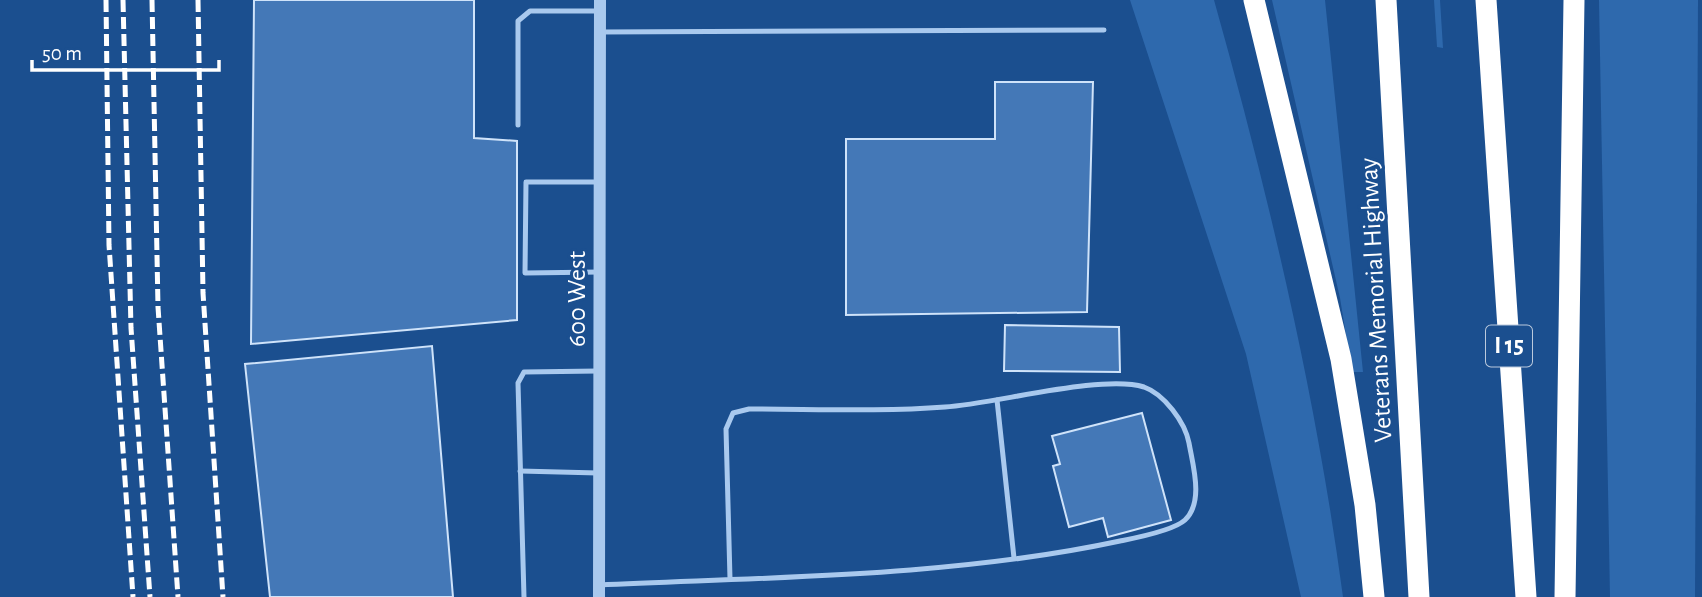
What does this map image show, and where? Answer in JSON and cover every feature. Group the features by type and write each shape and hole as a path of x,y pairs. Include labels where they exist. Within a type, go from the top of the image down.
{"highway":[{"path":"1254,0 1341,359 1366,505 1374,597"},
{"path":"1374,0 1397,162"},
{"name":"Veterans Memorial Highway","path":"1386,0 1419,597"},
{"name":"I 15","path":"1486,0 1526,597"},
{"path":"1565,597 1574,0"}],"street":[{"name":"600 West","path":"599,591 600,6"}],"lane":[{"path":"518,125 518,21 530,11 600,6"},
{"path":"600,32 1104,30"},
{"path":"600,182 526,182 525,273 600,272"},
{"path":"524,597 517,383 524,372 600,371"},
{"path":"599,591 1057,555 1142,537 1184,522 1193,508 1196,491 1189,439 1166,400 1144,387 1109,384 945,407 749,409 733,413 726,429 730,579"},
{"path":"997,400 1014,558"},
{"path":"520,471 600,473"}],"shaded area":[{"path":"1130,0 1214,0 1254,148 1289,296 1319,446 1343,597 1301,597 1246,354"},
{"path":"1272,0 1325,0 1363,372 1352,372 1340,298"},
{"path":"1434,0 1440,0 1443,48 1437,47"},
{"path":"1599,0 1698,0 1695,597 1610,597"}],"building":[{"path":"254,0 474,0 474,138 517,141 517,320 251,344"},
{"path":"995,82 1093,82 1087,312 846,315 846,139 995,139"},
{"path":"1005,325 1119,327 1120,372 1004,371"},
{"path":"432,346 453,597 270,597 245,364"},
{"path":"1142,413 1171,520 1108,537 1103,518 1069,527 1053,466 1060,464 1052,436"}],"railway":[{"path":"106,0 109,245 133,597"},
{"path":"123,0 131,328 150,597"},
{"path":"152,0 158,307 178,597"},
{"path":"198,0 203,293 223,597"}]}
